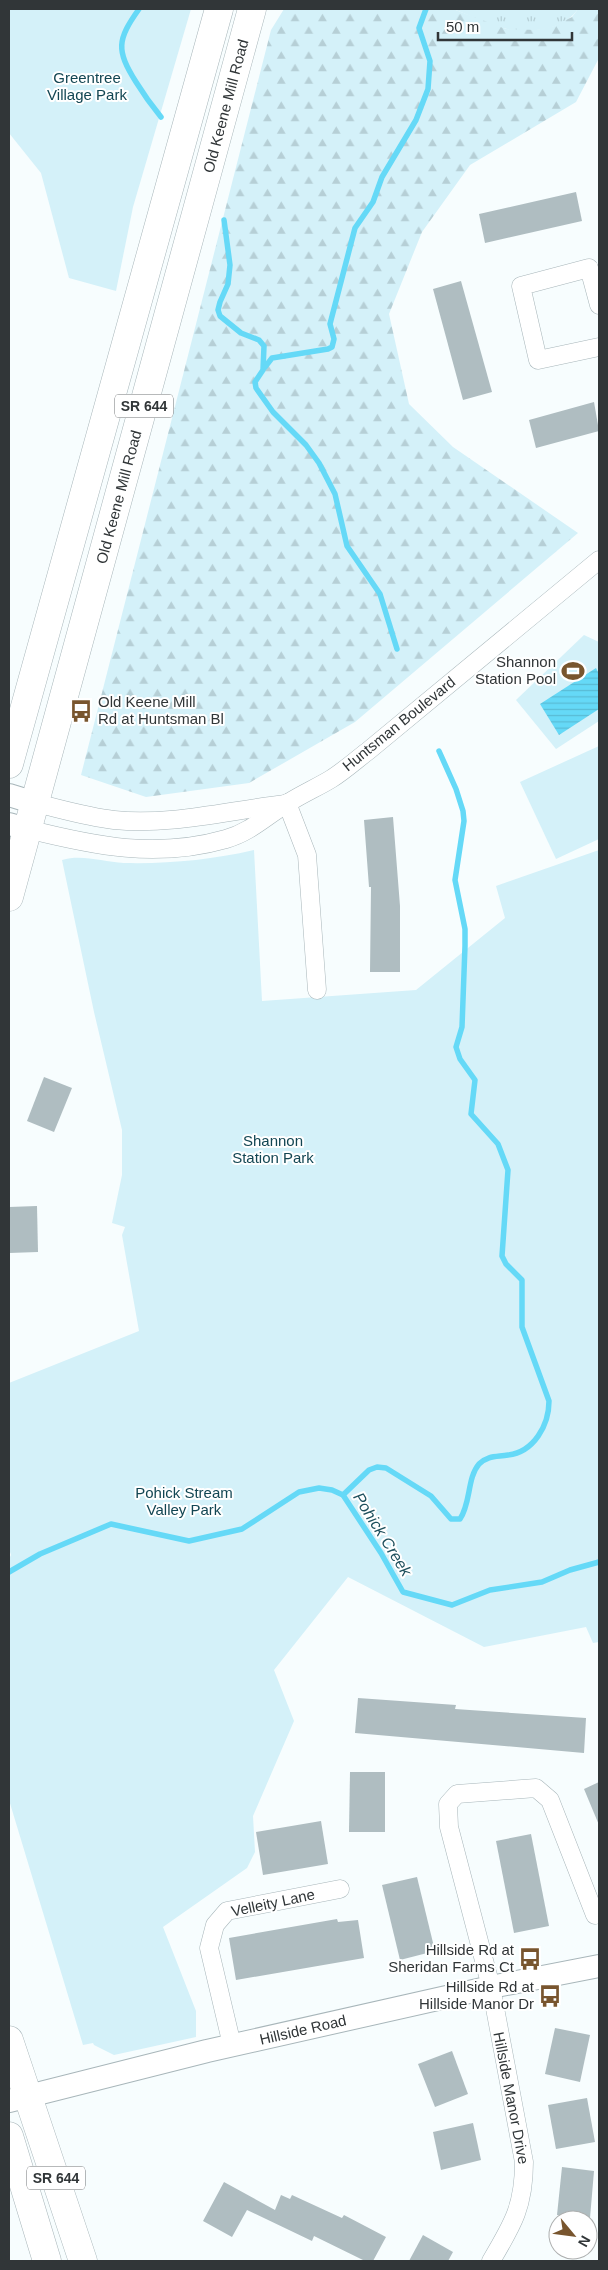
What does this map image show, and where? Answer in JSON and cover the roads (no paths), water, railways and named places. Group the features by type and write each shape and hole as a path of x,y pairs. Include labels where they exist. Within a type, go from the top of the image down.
{"main road":[{"name":"SR 644","path":"9,764 218,9"},
{"name":"Old Keene Mill Road","path":"9,897 18,826 35,803 252,9"},
{"name":"SR 644","path":"9,2040 18,2098 83,2261"},
{"name":"SR 644","path":"9,2136 47,2261"}],"street":[{"path":"599,305 589,268 521,286 538,360 599,347"},
{"name":"Huntsman Boulevard","path":"18,826 88,844 116,848 148,849 183,847 227,839 259,825 287,804 332,778 368,751 599,560"},
{"name":"Huntsman Boulevard","path":"9,795 87,816 115,820 182,819 287,804"},
{"path":"287,804 307,855 317,990"},
{"name":"Hillside Manor Drive","path":"491,2261 518,2213 524,2185 524,2162 491,1987 449,1827 448,1804 457,1794 536,1788 550,1800 596,1915"},
{"name":"Velleity Lane","path":"232,2045 210,1948 215,1925 226,1911 340,1890"},
{"name":"Hillside Road","path":"18,2098 232,2045 491,1987 599,1966"}],"water":[{"path":"596,668 599,674 599,709 559,735 540,704"}],"waterway":[{"path":"139,9 126,29 123,37 122,53 129,71 161,117"},
{"path":"265,367 272,358 332,347 334,339 330,324 355,228 373,202 382,177 416,120 428,89 430,61 419,28 426,9"},
{"path":"224,220 230,265 228,284 218,310 220,316 241,333 259,340 264,346 263,370 255,382 256,388 273,412 306,445 319,463 335,494 347,546 380,594 397,649"},
{"path":"343,1495 369,1470 377,1467 386,1468 431,1496 451,1519 460,1519 466,1506 475,1470 479,1464 489,1458 517,1453 525,1449 543,1428 548,1410 549,1401 522,1327 522,1280 506,1264 502,1256 508,1170 498,1144 471,1114 475,1080 460,1059 456,1047 462,1027 465,929 455,880 464,821 456,789 439,751"},
{"name":"Pohick Creek","path":"9,1572 40,1554 111,1524 189,1541 242,1529 299,1492 319,1488 332,1490 343,1495 381,1553 403,1592 452,1605 490,1590 542,1582 570,1570 599,1562"}],"place":[{"name":"Shannon Station Pool","path":"573,671"},
{"name":"Old Keene Mill Rd at Huntsman Bl","path":"81,711"},
{"name":"Hillside Rd at Sheridan Farms Ct","path":"530,1959"},
{"name":"Hillside Rd at Hillside Manor Dr","path":"550,1996"}],"park label":[{"name":"Greentree Village Park","path":"87,86"},
{"name":"Shannon Station Park","path":"273,1150"},
{"name":"Pohick Stream Valley Park","path":"184,1502"}]}
